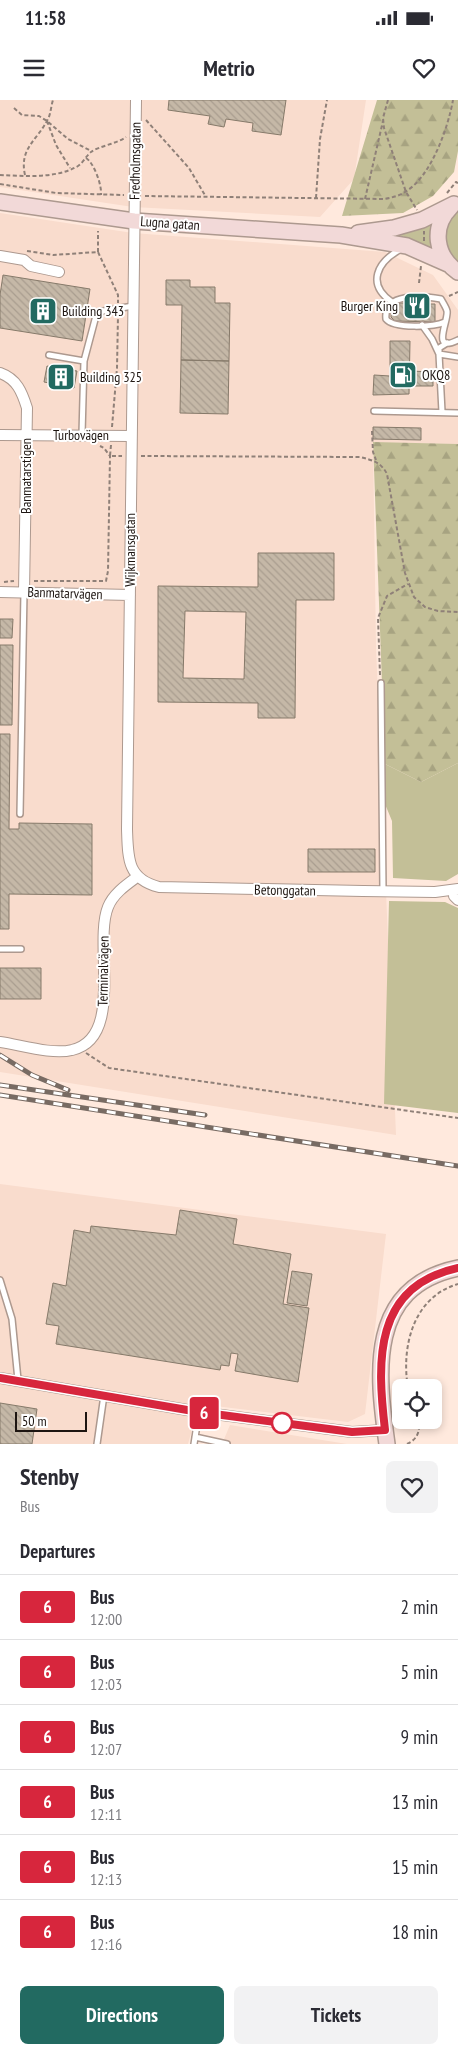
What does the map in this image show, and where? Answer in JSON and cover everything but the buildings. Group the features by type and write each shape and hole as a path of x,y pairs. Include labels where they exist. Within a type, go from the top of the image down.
{"main road":[{"name":"Lugna gatan","path":"0,202 134,221 341,235 407,246 453,268"},
{"name":"Lugna gatan","path":"341,235 394,228 422,220 456,202"},
{"path":"456,202 445,212 437,234 442,256 453,268 458,283"},
{"path":"386,1437 380,1367 386,1326 398,1306 416,1286 432,1276 458,1268"}],"street":[{"name":"Fredholmsgatan","path":"134,221 136,100"},
{"name":"Wijkmansgatan","path":"134,221 127,829 131,866 137,877"},
{"path":"0,256 24,260 31,266 58,272"},
{"name":"Banmatarstigen","path":"0,373 10,377 19,386 27,408 24,586"},
{"name":"Turbovägen","path":"0,434 131,436"},
{"name":"Banmatarvägen","path":"0,592 24,586 130,595"},
{"name":"Betonggatan","path":"137,877 146,884 160,887 457,893"},
{"name":"Terminalvägen","path":"80,1048 94,1037 102,1018 104,1002 104,919 111,901 137,877"},
{"path":"0,1042 55,1051 72,1051 80,1048"},
{"path":"0,1378 199,1412 386,1437"}],"lane":[{"path":"392,302 383,296 376,280 379,270 388,258 407,246"},
{"path":"445,322 440,324 402,325 388,322 385,312 387,306 399,299 442,299 447,311 445,322 442,335 447,343"},
{"path":"82,434 84,360 96,312 133,306"},
{"path":"422,325 432,339 439,354"},
{"path":"442,412 440,348 447,343 458,340"},
{"path":"49,354 84,360"},
{"path":"439,354 458,357"},
{"path":"374,411 458,413"},
{"path":"20,814 24,586"},
{"path":"381,683 383,891"},
{"path":"0,949 21,949"},
{"path":"0,1280 12,1319 18,1380"},
{"path":"97,1444 104,1395"},
{"path":"194,1444 199,1412"},
{"path":"195,1437 227,1444"}],"path":[{"path":"25,176 24,154 47,121 53,100"},
{"path":"316,198 320,139 327,100"},
{"path":"364,198 388,100"},
{"path":"142,196 392,197 406,192 423,173 438,149 448,124 453,100"},
{"path":"14,108 22,115 38,116 47,121 68,139 91,151"},
{"path":"144,117 189,168 206,197"},
{"path":"383,118 384,128 406,192 424,227 419,283"},
{"path":"47,121 56,145 70,169"},
{"path":"0,175 25,176 70,169 78,166 91,151 112,145 135,130"},
{"path":"86,158 97,174 102,188 101,195"},
{"path":"0,184 56,192 126,195"},
{"path":"0,582 24,586 106,581 108,571 110,456 117,368 118,294 98,252 98,231"},
{"path":"26,250 53,255 98,252"},
{"path":"442,299 458,292"},
{"path":"372,431 373,452 376,461"},
{"path":"97,446 104,448 110,456"},
{"path":"110,456 360,457 376,461 387,474 408,584 414,597 425,607 438,611 458,612"},
{"path":"381,683 378,618 387,596 408,584"},
{"path":"80,1048 91,1058 109,1068 458,1118"},
{"path":"407,1379 406,1355 410,1333 417,1316 427,1303 438,1294 458,1284"},
{"path":"407,1444 416,1437 419,1429"}],"shaded area":[{"path":"0,100 366,100 354,179 320,217 133,207 0,187"},
{"path":"0,213 133,233 385,252 433,275 458,310 458,444 373,443 376,647 396,1135 0,1072"},
{"path":"0,1184 386,1234 365,1414 348,1422 199,1404 188,1444 0,1444"},
{"path":"230,1425 347,1444 222,1444"}],"green space":[{"path":"377,100 458,100 458,151 454,172 433,196 403,213 342,216"},
{"path":"458,206 458,266 444,250 443,225"},
{"path":"432,221 430,248 397,234"},
{"path":"373,442 458,444 458,763 421,782 385,764"},
{"path":"458,763 458,874 446,881 393,878 392,821 385,804 385,764 421,782"},
{"path":"389,901 445,902 458,908 458,1113 384,1104"}],"railway":[{"path":"0,1055 32,1075 68,1090"},
{"path":"0,1085 205,1115"},
{"path":"0,1095 458,1166"}],"bus line":[{"name":"6","path":"0,1378 199,1412 352,1432 385,1430 380,1367 386,1326 398,1306 416,1286 432,1276 458,1268"}],"place":[{"name":"Burger King","path":"417,306"},
{"name":"Building 343","path":"43,311"},
{"name":"OKQ8","path":"403,375"},
{"name":"Building 325","path":"61,377"}]}
